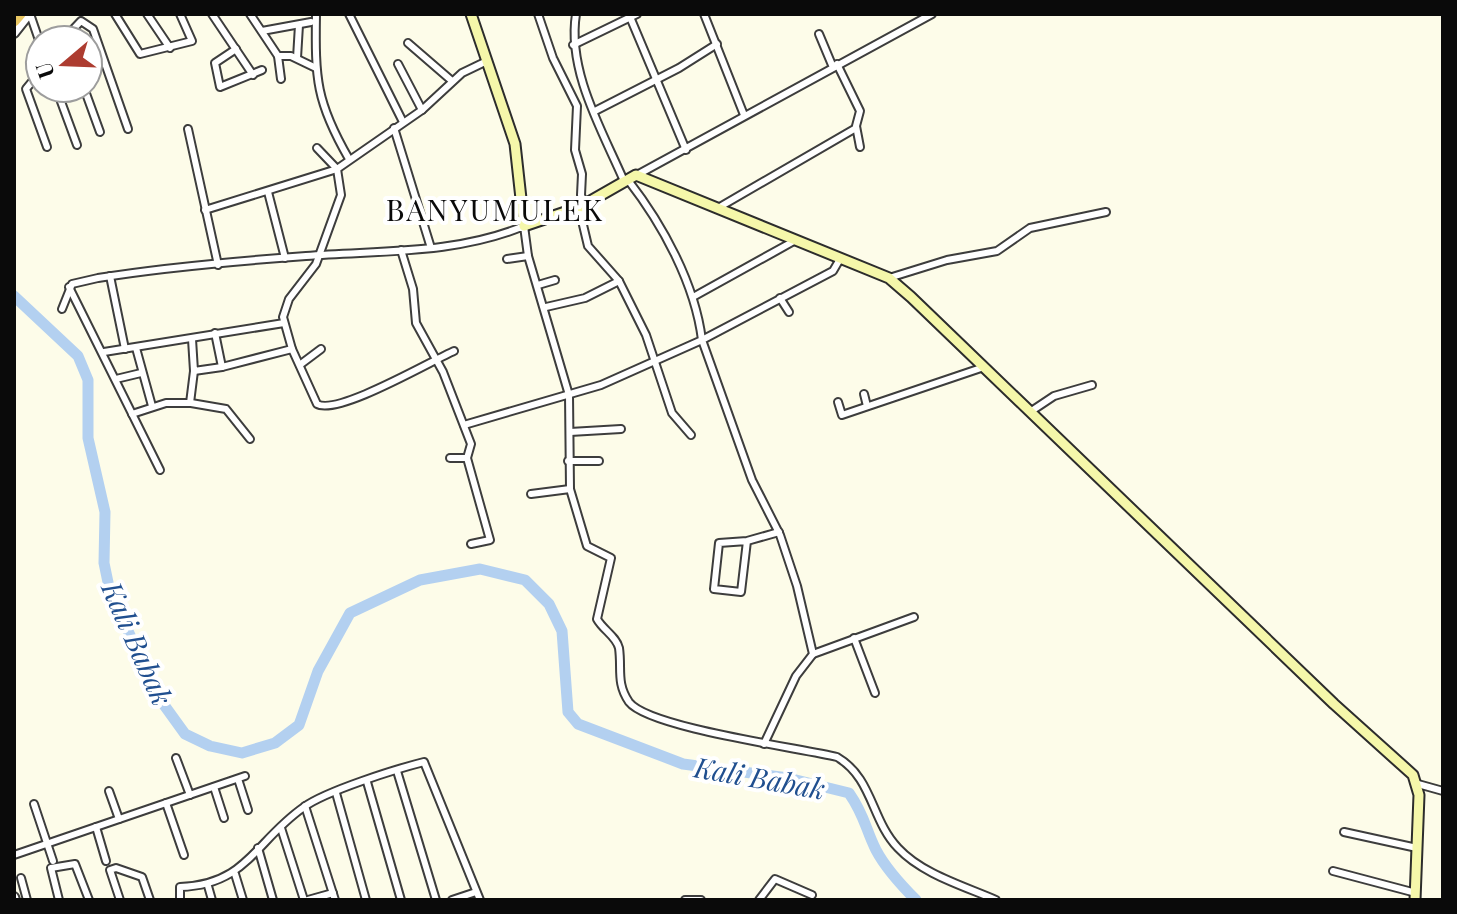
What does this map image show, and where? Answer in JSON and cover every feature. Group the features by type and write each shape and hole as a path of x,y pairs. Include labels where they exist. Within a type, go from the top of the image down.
{"highway":[{"path":"14,21 20,14"}],"main road":[{"path":"471,14 515,144 524,226 582,207 629,178 889,278 1334,704 1413,775 1418,784 1416,897"}],"street":[{"path":"14,33 29,14"},
{"path":"115,14 140,54 193,40 183,15"},
{"path":"147,14 170,48"},
{"path":"212,14 253,75"},
{"path":"250,14 278,56 281,79"},
{"path":"316,14 316,68 326,118 349,159"},
{"path":"349,14 403,122"},
{"path":"538,14 553,58 577,106 575,150 582,174 581,195 588,246 619,281 646,335 672,413 691,435"},
{"path":"576,14 573,45 595,111 693,297 702,340 752,480 779,532 797,586 813,654"},
{"path":"704,14 744,115"},
{"path":"629,178 686,150 837,63 899,35 932,14"},
{"path":"573,45 633,16 686,150"},
{"path":"262,31 311,22"},
{"path":"297,58 299,25"},
{"path":"819,34 860,111 856,128 860,147"},
{"path":"408,43 452,81"},
{"path":"595,111 717,44"},
{"path":"236,49 215,63 219,86 224,88 262,70"},
{"path":"278,56 297,58 316,68"},
{"path":"104,60 128,129"},
{"path":"205,210 337,169 422,110 452,81 487,61"},
{"path":"398,64 422,110"},
{"path":"31,104 47,147"},
{"path":"62,104 77,145"},
{"path":"90,104 100,132"},
{"path":"394,128 431,248"},
{"path":"715,210 856,128"},
{"path":"188,129 218,265"},
{"path":"317,148 337,169 341,195 319,255 289,299 284,323 292,349 317,404 323,407 387,385 454,351"},
{"path":"268,192 285,258"},
{"path":"889,278 947,260 997,251 1030,228 1106,212"},
{"path":"69,287 110,276 478,242 524,226 528,256 546,307 569,395 570,489 587,546 611,558 597,619 617,644 618,678 627,699 646,713 764,744 845,761 870,792 880,821 898,849 926,868 996,900"},
{"path":"693,297 794,241"},
{"path":"401,250 413,289 416,323 443,372 472,448 467,458 490,539 471,544"},
{"path":"507,259 528,256"},
{"path":"464,425 569,395 655,363 833,271 844,261"},
{"path":"110,276 125,349"},
{"path":"538,285 555,280"},
{"path":"546,307 585,298 619,281"},
{"path":"62,309 69,287"},
{"path":"69,287 160,470"},
{"path":"780,298 789,312"},
{"path":"104,352 284,323"},
{"path":"215,333 222,367"},
{"path":"191,403 194,371 192,339"},
{"path":"136,348 152,406"},
{"path":"194,371 292,349"},
{"path":"301,364 321,349"},
{"path":"838,402 842,415 984,367"},
{"path":"116,379 141,373"},
{"path":"1030,412 1054,396 1092,385"},
{"path":"864,394 867,406"},
{"path":"132,414 152,406 191,403 226,409 250,439"},
{"path":"570,432 621,429"},
{"path":"450,458 467,458"},
{"path":"568,461 599,461"},
{"path":"531,494 570,489"},
{"path":"747,541 741,592 714,589 719,543 747,541 779,532"},
{"path":"764,744 796,676 813,654 914,617"},
{"path":"854,638 875,693"},
{"path":"176,758 190,795"},
{"path":"180,900 180,887 208,886 235,874 258,848 305,806 424,762 428,764 480,900"},
{"path":"397,771 436,900"},
{"path":"14,855 242,777 248,810"},
{"path":"367,782 401,900"},
{"path":"1418,784 1443,791"},
{"path":"214,787 224,818"},
{"path":"109,791 119,819"},
{"path":"336,793 366,900"},
{"path":"166,803 184,855"},
{"path":"34,804 53,861"},
{"path":"281,828 306,900 334,896 305,806"},
{"path":"96,827 106,861"},
{"path":"1344,832 1417,848"},
{"path":"258,848 273,900"},
{"path":"59,900 51,871 53,867 75,864 79,866 89,900"},
{"path":"120,900 110,870 116,868 140,875 150,900"},
{"path":"1333,871 1416,897"},
{"path":"235,874 243,900"},
{"path":"21,878 27,900"},
{"path":"759,900 775,879 812,895"},
{"path":"208,886 212,900"},
{"path":"452,900 476,892"},
{"path":"685,900 701,900"}],"waterway":[{"name":"Kali Babak","path":"14,296 78,356 88,380 88,438 105,512 104,563 110,592 159,698 185,734 210,746 242,753 275,743 299,725 318,671 350,613 420,580 480,569 525,580 549,604 562,631 568,712 578,724 683,764 788,778 849,793 880,857 916,900"}],"district":[{"name":"BANYUMULEK","path":"495,209"}]}
